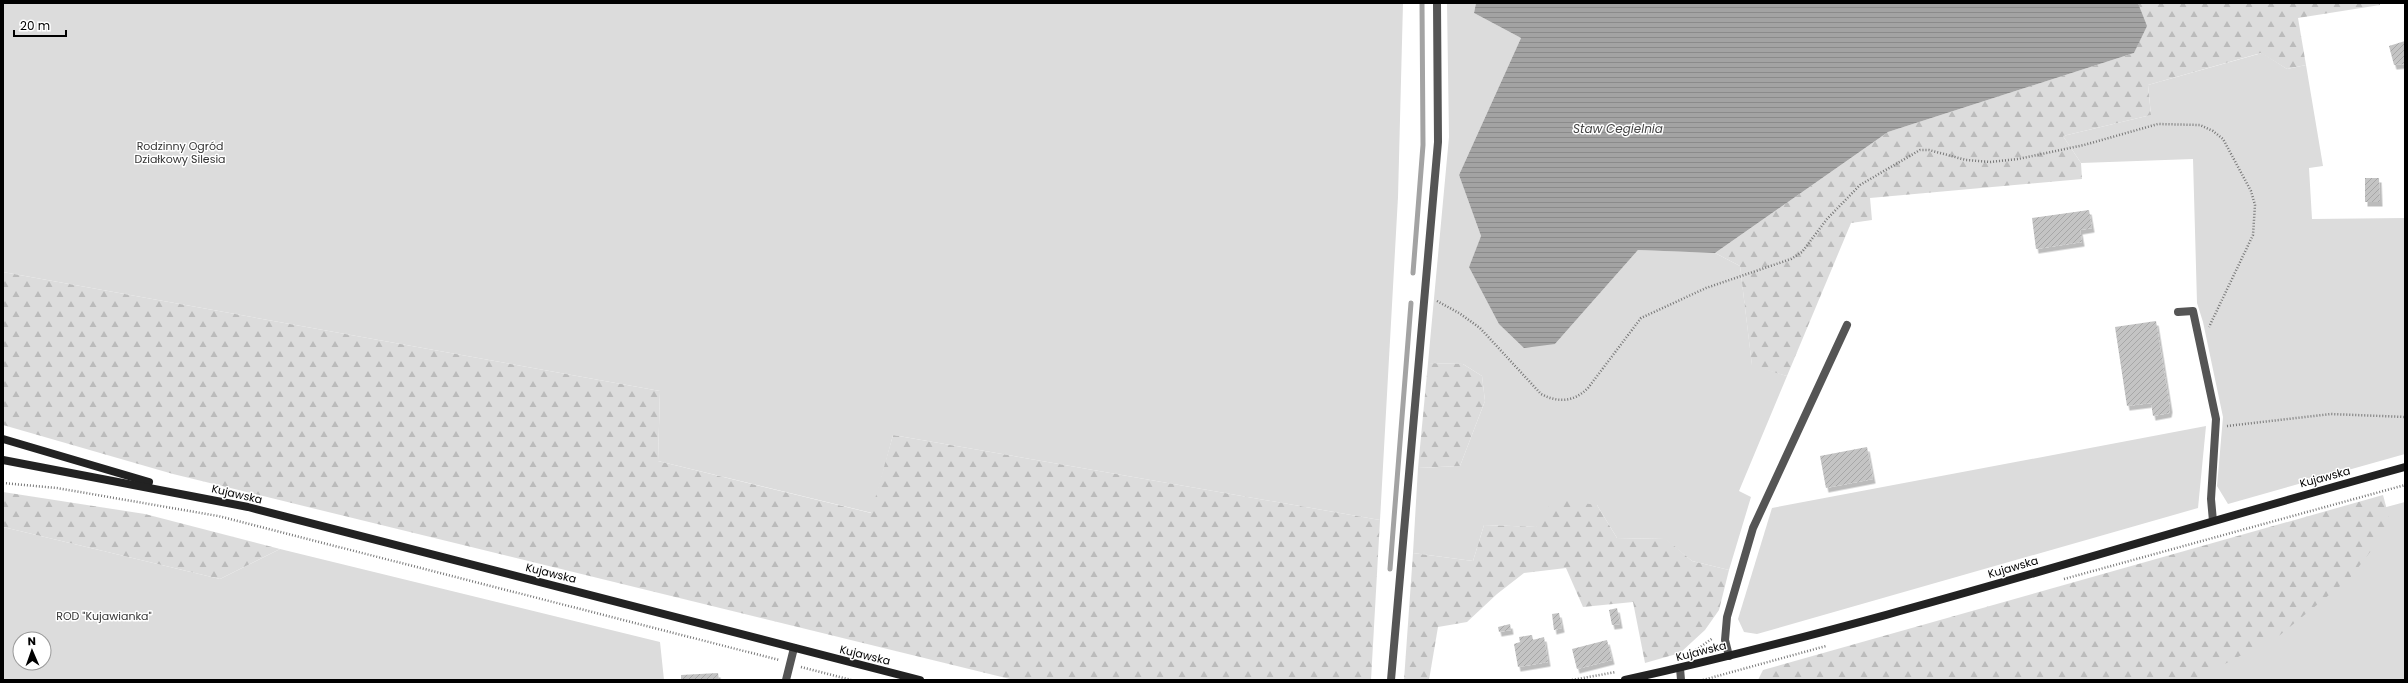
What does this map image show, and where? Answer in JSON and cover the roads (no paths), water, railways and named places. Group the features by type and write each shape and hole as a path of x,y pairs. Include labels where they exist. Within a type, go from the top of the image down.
{"street":[{"path":"1391,680 1438,142 1437,3"},
{"path":"2178,312 2193,311 2201,345 2216,427 2210,499 2213,521"},
{"path":"1729,656 1725,640 1727,617 1753,528 1847,325"},
{"name":"Kujawska","path":"3,439 104,468 176,492"},
{"name":"Kujawska","path":"3,460 248,507 920,680"},
{"name":"Kujawska","path":"1625,680 1729,656 1868,620 2405,467"},
{"path":"786,680 789,663 794,648"},
{"path":"1680,668 1681,680"}],"water":[{"name":"Staw Cegielnia","path":"1476,3 2138,3 2147,26 2134,53 1888,132 1715,253 1638,250 1555,344 1524,348 1499,324 1469,267 1481,236 1459,175 1521,38 1474,13"}],"waterway":[{"path":"1413,273 1423,145 1422,3"},
{"path":"1390,569 1411,303"}],"park label":[{"name":"Rodzinny Ogród Działkowy Silesia","path":"180,152"},
{"name":"ROD \"Kujawianka\"","path":"104,616"}]}
